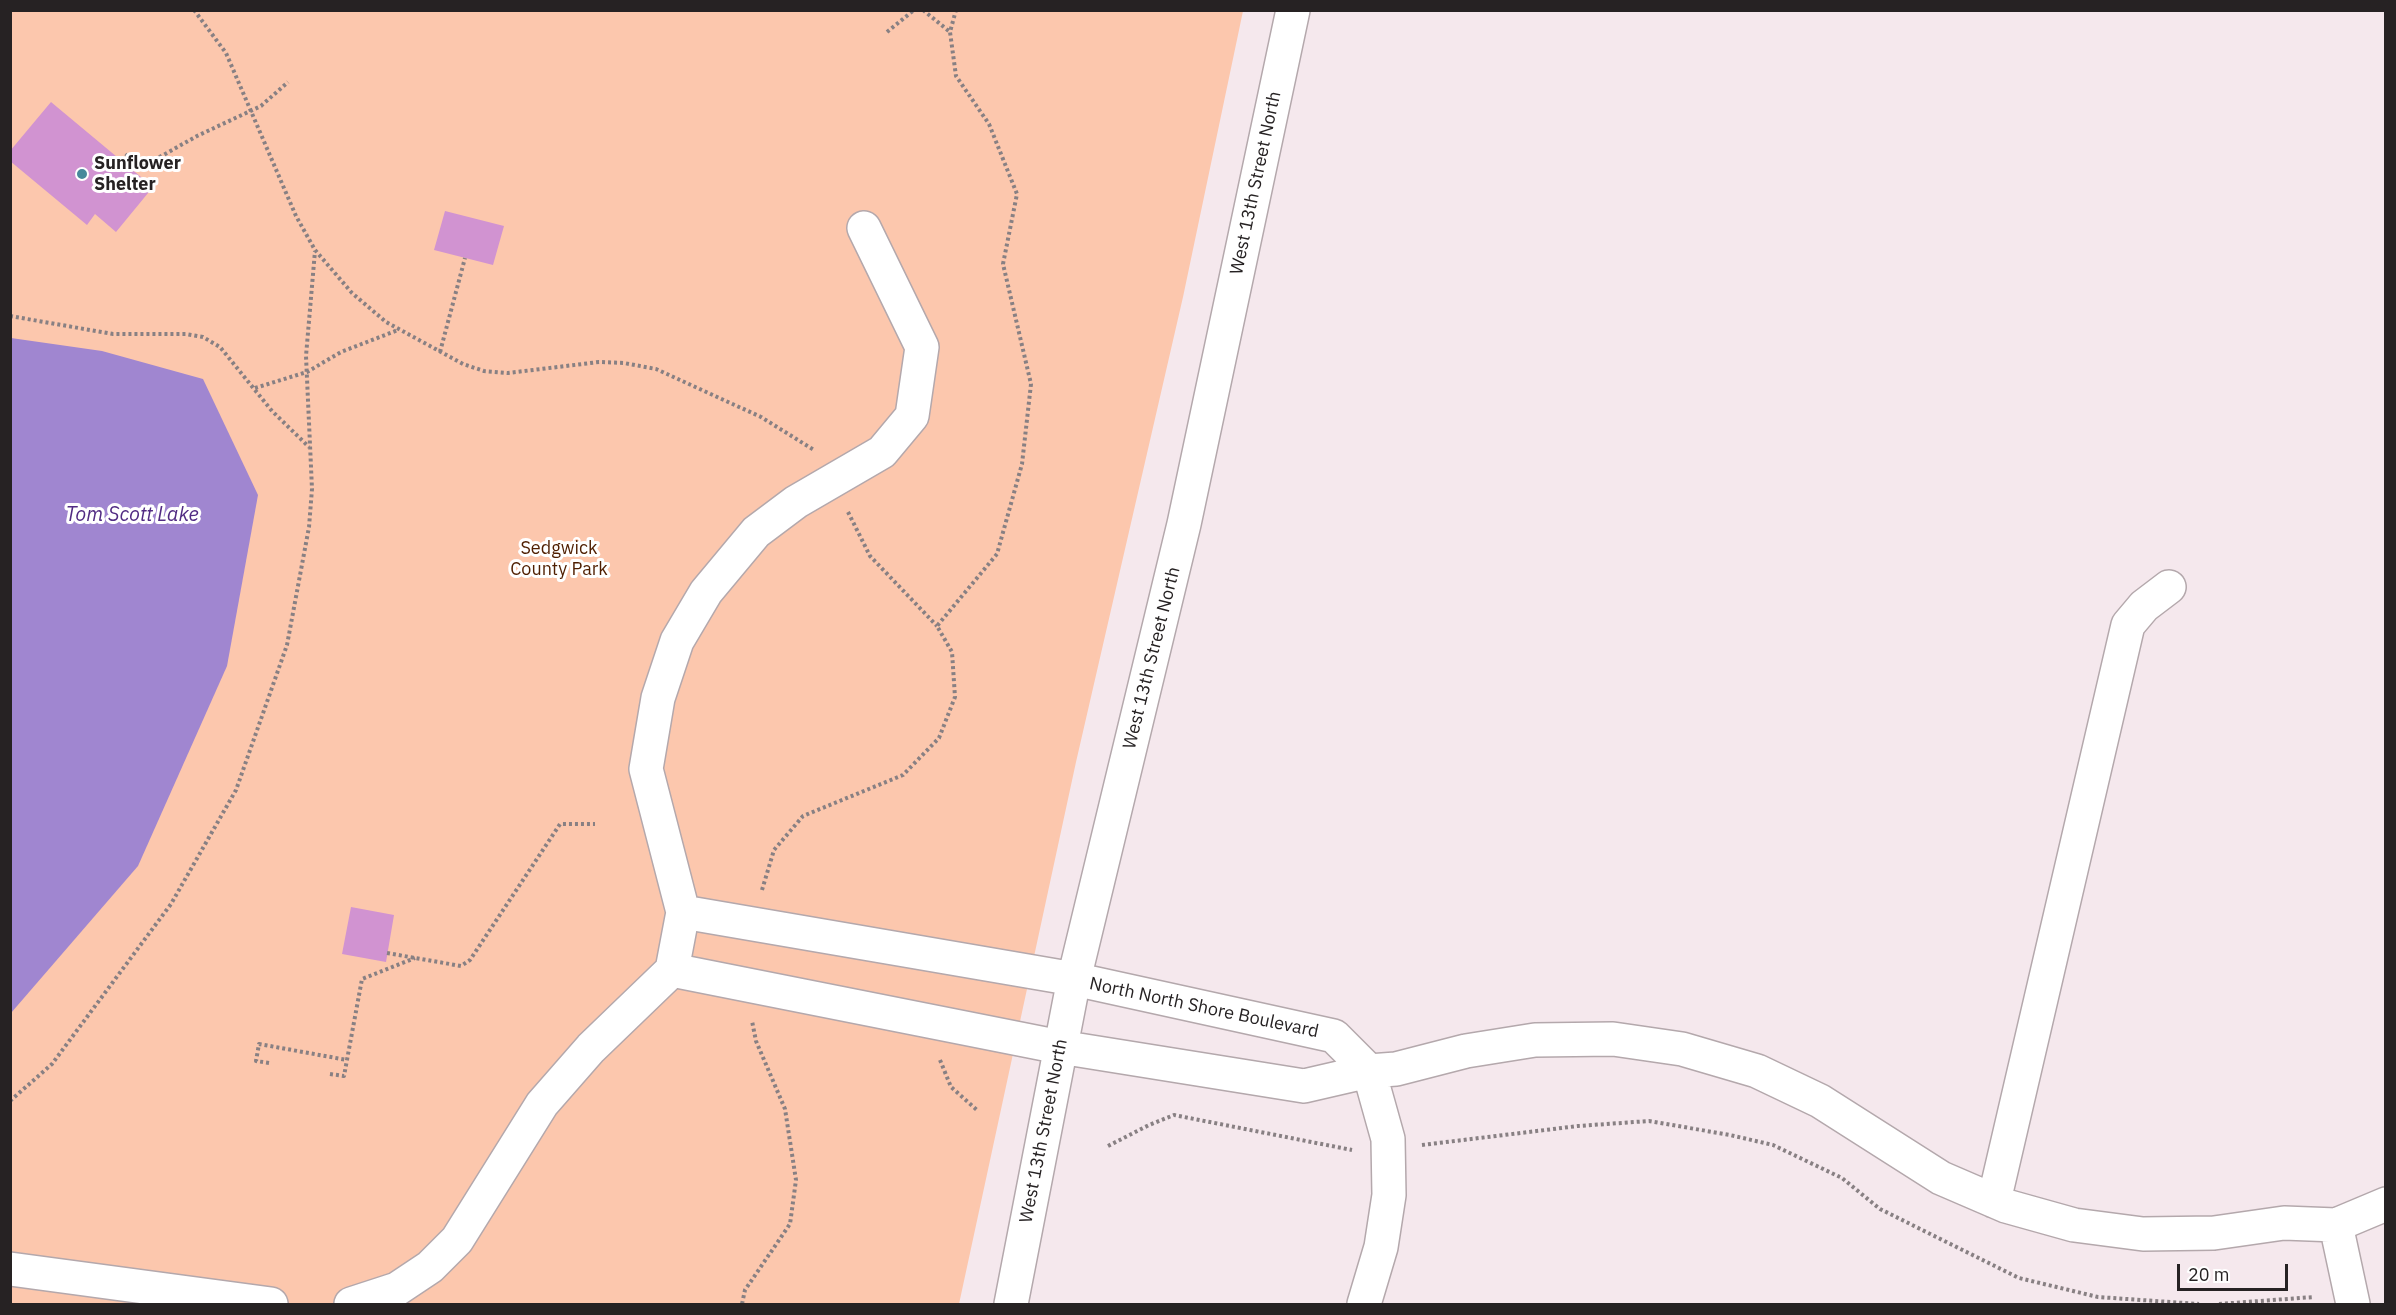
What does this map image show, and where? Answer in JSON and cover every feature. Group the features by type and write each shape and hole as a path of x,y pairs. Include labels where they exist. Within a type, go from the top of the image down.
{"street":[{"name":"West 13th Street North","path":"1011,1305 1074,979 1184,524 1293,10"},
{"path":"351,1305 397,1289 430,1267 457,1240 542,1104 591,1048 672,970 683,912 646,769 658,698 677,641 706,592 756,532 796,502 882,452 912,416 922,347 864,228"},
{"path":"1994,1201 2128,625 2144,606 2169,588"},
{"name":"North North Shore Boulevard","path":"683,912 1074,979 1334,1036 1369,1071"},
{"path":"672,970 1060,1047 1305,1086 1369,1071 1396,1069 1466,1051 1535,1040 1613,1039 1682,1049 1757,1071 1820,1101 1941,1178 1994,1201 2074,1225 2143,1234 2214,1233 2284,1223 2336,1225 2385,1204"},
{"path":"1364,1305 1381,1247 1389,1196 1388,1139 1369,1071"},
{"path":"2336,1225 2351,1296"},
{"path":"10,1269 271,1305"}],"path":[{"path":"194,10 226,53 296,216 315,250 351,293 399,329 463,364 484,371 508,373 599,362 624,363 656,369 761,417 830,460 845,507 870,556 937,626 952,652 955,697 939,738 903,776 803,816 774,850 760,895"},
{"path":"886,32 914,10"},
{"path":"923,10 950,32"},
{"path":"937,626 997,554 1023,464 1031,384 1003,264 1017,194 989,124 956,76 950,32 956,10"},
{"path":"122,161 128,154 142,167 196,136 251,111 288,82"},
{"path":"10,1101 52,1064 171,904 236,790 287,645 309,527 312,489 307,372 315,250"},
{"path":"440,351 465,258"},
{"path":"10,316 113,334 186,334 203,337 220,347 272,411 309,448"},
{"path":"255,388 307,372 341,352 399,329"},
{"path":"387,953 461,966 470,960 556,829 565,822 596,824"},
{"path":"330,1074 344,1076 362,979 416,958"},
{"path":"742,1305 745,1290 790,1224 796,1180 785,1108 756,1041 750,1014"},
{"path":"269,1063 256,1061 259,1044 347,1060"},
{"path":"1108,1146 1149,1125 1174,1116 1364,1152 1578,1126 1648,1121 1773,1145 1842,1178 1880,1209 2019,1278 2098,1297 2199,1305"},
{"path":"2219,1305 2351,1296"}],"green space":[{"name":"Sedgwick County Park","path":"10,11 1243,11 1183,297 1076,762 959,1304 11,1304"}],"water":[{"name":"Tom Scott Lake","path":"11,338 102,351 203,379 258,495 227,666 138,866 11,1013"}],"building":[{"name":"Sunflower Shelter","path":"51,102 153,187 116,232 95,214 87,225 10,161 10,151"},
{"path":"445,211 504,226 493,265 434,250"},
{"path":"351,907 394,915 386,962 342,954"}],"place":[{"name":"Sunflower Shelter","path":"82,174"}]}
